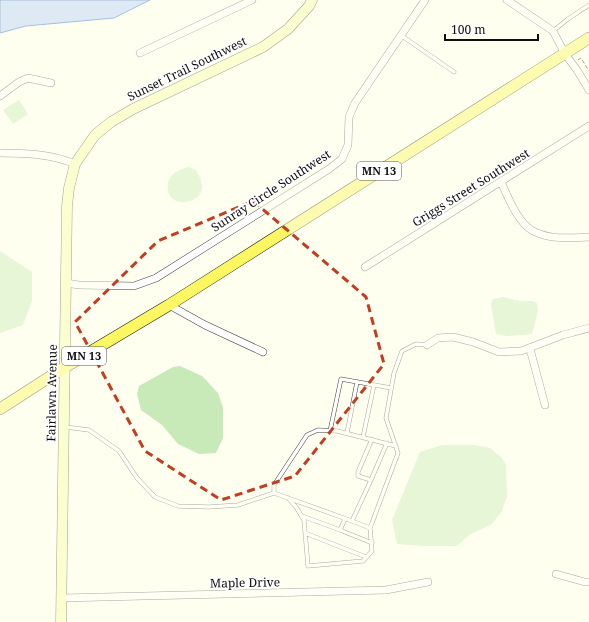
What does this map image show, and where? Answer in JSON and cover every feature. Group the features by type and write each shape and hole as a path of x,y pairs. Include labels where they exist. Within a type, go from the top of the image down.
{"main road":[{"name":"MN 13","path":"0,409 65,367 170,305 589,38"}],"street":[{"path":"140,52 252,0"},
{"name":"Sunset Trail Southwest","path":"75,164 95,135 111,122 133,109 263,47 288,29 309,6 312,0"},
{"name":"Sunray Circle Southwest","path":"66,283 134,286 156,278 329,169 342,159 348,145 349,117 355,103 402,36 425,0"},
{"path":"507,0 553,31 564,54 589,90"},
{"path":"0,96 19,82 28,78 51,83"},
{"name":"Griggs Street Southwest","path":"365,267 589,126"},
{"path":"0,153 21,153 62,158 75,164"},
{"name":"Fairlawn Avenue","path":"62,622 67,206 69,188 75,164"},
{"path":"501,182 520,219 532,231 546,236 564,238 589,237"},
{"path":"170,305 205,325 263,352"},
{"path":"427,345 438,338 453,337 473,342 499,352 521,351 530,349 562,335 589,328"},
{"path":"530,349 545,405"},
{"path":"556,574 589,582"},
{"name":"Maple Drive","path":"62,598 386,590 428,582"}],"lane":[{"path":"553,31 589,5"},
{"path":"402,36 454,72"},
{"path":"287,497 304,520 308,566 363,561 366,558 372,551 370,528 398,453 386,418 394,373 402,351 416,344 427,345"},
{"path":"330,430 341,379 392,388"},
{"path":"347,433 357,382"},
{"path":"363,437 374,385"},
{"path":"64,427 89,430 119,451 137,478 155,497 178,506 209,507 238,505 274,493 370,528"},
{"path":"274,493 274,485 307,436 318,430 330,430 347,433 396,446"},
{"path":"371,480 358,476 358,472 372,439"},
{"path":"352,521 387,443"},
{"path":"302,516 372,543"},
{"path":"340,530 345,519"},
{"path":"305,533 366,558"}],"path":[{"path":"572,64 581,58 589,71"}],"highlighted area":[{"path":"253,201 366,297 384,364 295,476 221,500 145,451 75,322 158,241"}],"green space":[{"path":"19,100 28,114 13,124 3,110"},
{"path":"189,167 196,170 202,182 202,189 200,194 193,200 188,202 178,201 170,196 168,190 169,180 177,172"},
{"path":"0,251 32,272 32,301 23,325 0,333"},
{"path":"503,297 520,301 533,301 537,303 538,311 532,334 507,336 496,334 491,304 493,299"},
{"path":"180,366 202,376 218,393 223,407 223,438 216,453 199,454 178,444 162,425 141,410 137,394 139,386 173,367"},
{"path":"442,445 474,445 490,448 502,458 506,465 507,496 502,511 492,524 469,535 457,546 397,544 392,520 420,452"}],"water":[{"path":"0,0 150,0 114,18 26,26 0,33"}]}
